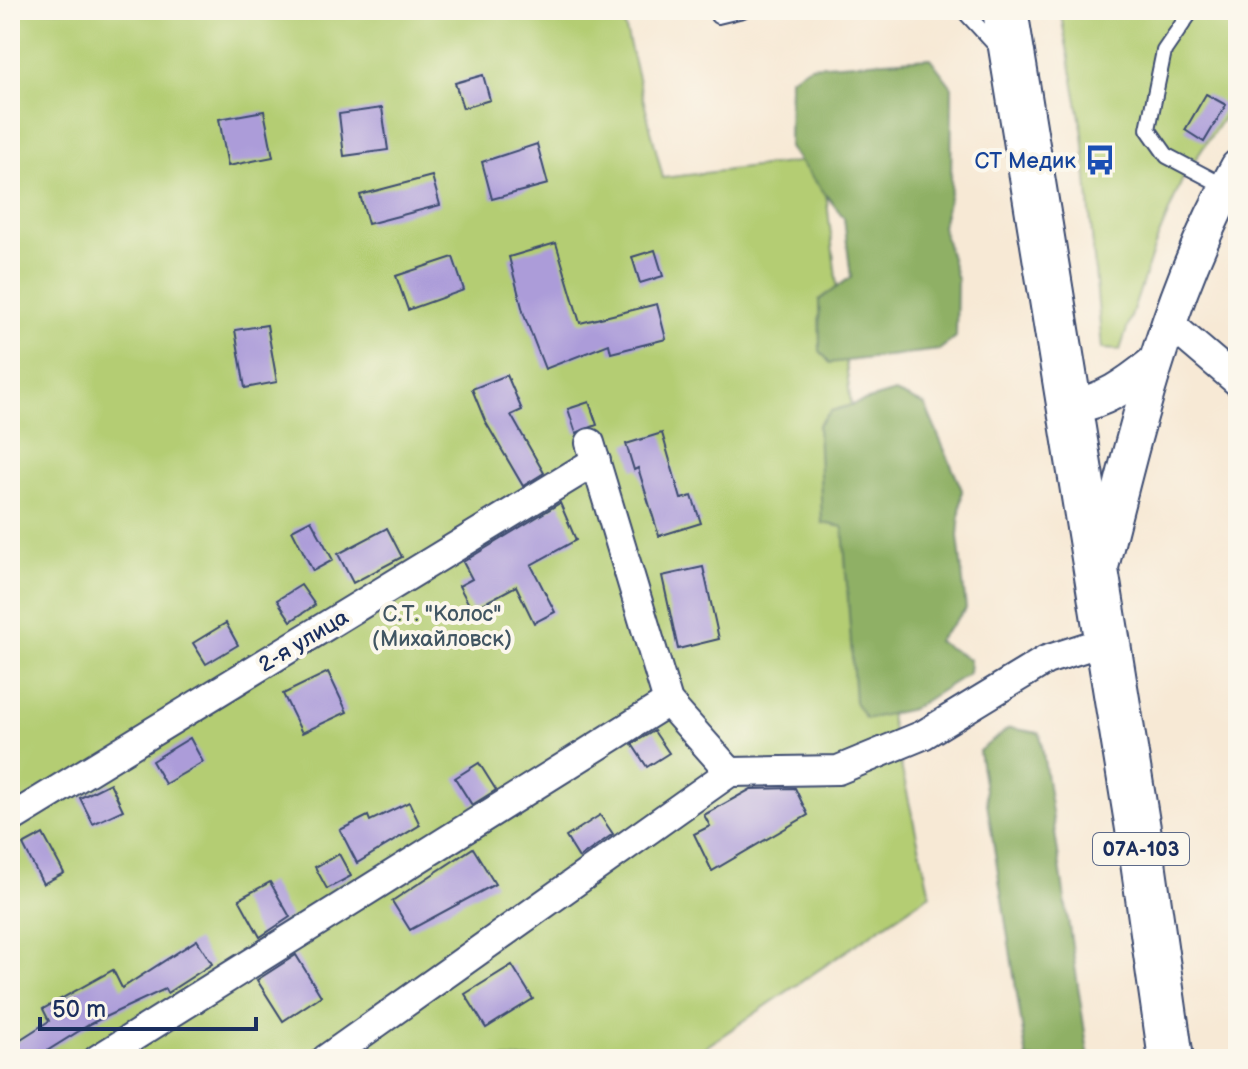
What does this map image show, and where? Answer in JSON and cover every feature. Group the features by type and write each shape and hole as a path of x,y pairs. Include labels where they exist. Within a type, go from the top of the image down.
{"main road":[{"name":"07А-103","path":"1005,10 1108,640 1171,1059"}],"street":[{"path":"1098,579 1153,364 1232,177"},
{"path":"1170,324 1238,382"},
{"path":"1069,407 1104,398 1126,386 1153,364"},
{"name":"2-я улица","path":"10,819 593,452 668,702"},
{"path":"326,1059 730,772 838,770 923,735 1046,660 1108,640"},
{"path":"98,1059 668,702 730,772"}],"lane":[{"path":"717,10 718,16 743,10"},
{"path":"963,10 1014,69"},
{"path":"1174,10 1177,32"},
{"path":"1192,10 1164,51 1148,129 1167,156 1232,177"}],"green space":[{"name":"С.Т. \"Колос\" (Михайловск)","path":"10,10 621,10 663,178 822,159 885,695 930,894 688,1059 10,1059"},
{"path":"1060,10 1238,10 1238,96 1183,178 1155,245 1120,350 1102,349 1083,134"},
{"path":"930,58 952,87 951,189 942,226 957,280 956,337 939,350 830,363 820,351 819,300 851,277 844,218 789,148 790,78 810,66"},
{"path":"895,392 925,405 962,490 958,536 966,609 937,641 970,660 969,673 912,709 866,719 855,702 843,527 822,523 818,425 831,411"},
{"path":"1009,728 1040,733 1089,1059 1027,1059 979,751"}],"building":[{"path":"483,75 490,100 463,108 455,83"},
{"path":"1206,94 1226,105 1204,142 1185,130"},
{"path":"382,108 388,150 344,156 339,114"},
{"path":"264,111 273,157 228,166 219,119"},
{"path":"537,144 548,184 492,199 482,162"},
{"path":"432,176 440,205 368,224 360,195"},
{"path":"556,243 580,323 657,304 666,339 611,353 609,344 545,369 524,315 509,257"},
{"path":"655,250 663,276 640,283 632,257"},
{"path":"453,257 464,290 408,310 396,276"},
{"path":"267,325 277,382 245,388 235,330"},
{"path":"507,375 522,410 511,415 544,473 523,486 485,421 472,389"},
{"path":"589,402 597,425 576,433 568,409"},
{"path":"662,433 681,499 692,496 701,523 659,536 638,468 634,470 626,444"},
{"path":"560,503 576,540 531,565 555,612 534,623 516,586 472,610 459,586 472,579 463,562"},
{"path":"311,520 333,560 313,571 292,530"},
{"path":"387,528 402,557 353,583 338,554"},
{"path":"703,567 719,639 678,649 662,576"},
{"path":"301,585 315,605 291,621 277,600"},
{"path":"226,623 238,645 206,664 193,643"},
{"path":"328,672 347,712 302,733 283,694"},
{"path":"654,731 669,753 647,767 632,744"},
{"path":"190,738 203,762 165,784 152,761"},
{"path":"479,763 496,790 472,805 455,778"},
{"path":"110,783 123,810 93,824 80,798"},
{"path":"795,788 808,815 712,871 694,834 710,826 704,815 751,789"},
{"path":"409,802 420,825 357,863 340,830 368,816 370,821"},
{"path":"600,815 613,834 579,858 566,837"},
{"path":"43,834 64,873 43,884 23,845"},
{"path":"473,848 495,884 410,930 392,901"},
{"path":"339,854 351,876 327,889 315,867"},
{"path":"270,882 290,917 260,937 239,899"},
{"path":"197,940 212,964 167,993 165,989 92,1023 34,1059 10,1059 10,1046 49,1021 43,1009 113,970 122,988"},
{"path":"296,955 321,996 283,1021 257,980"},
{"path":"512,965 533,999 486,1028 465,994"}],"place":[{"name":"СТ Медик","path":"1100,160"}]}
